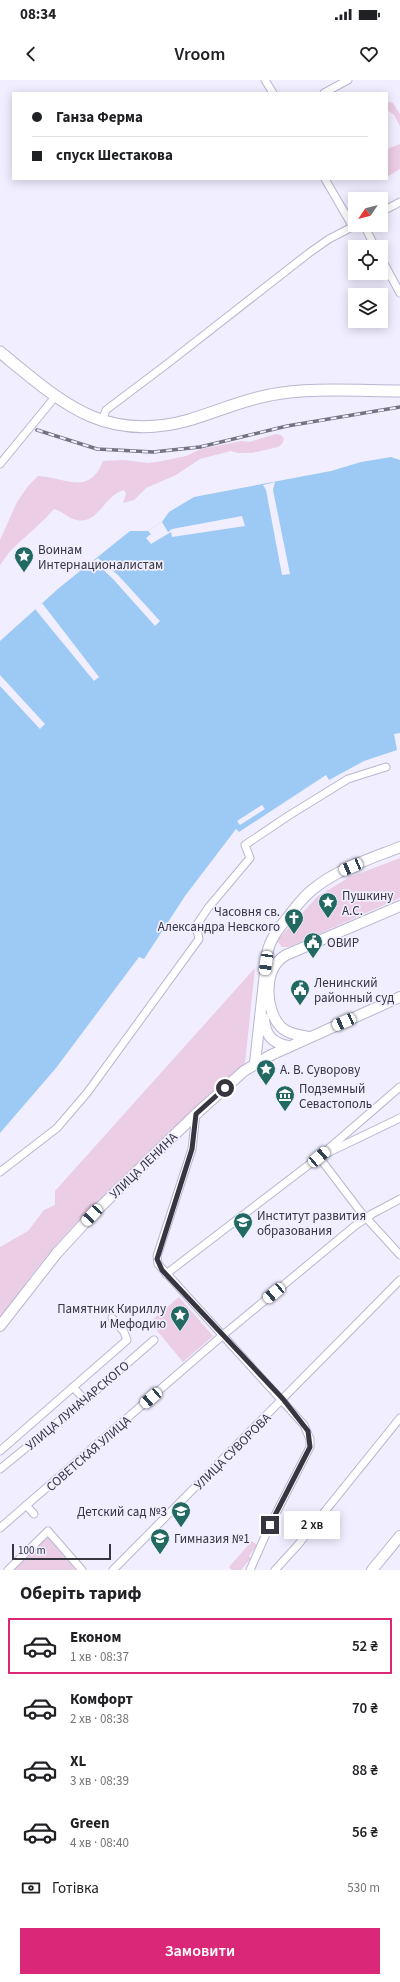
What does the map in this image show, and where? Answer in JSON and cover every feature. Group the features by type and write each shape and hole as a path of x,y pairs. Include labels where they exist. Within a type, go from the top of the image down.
{"main road":[{"path":"0,352 69,406 102,421 127,427 162,427 272,394 326,391 400,391"},
{"path":"255,1063 269,946 277,931 294,909 312,890 338,872 400,847"},
{"path":"309,1037 286,1031 277,1022 271,1008 269,991 270,975 274,964 286,955 400,906"},
{"name":"УЛИЦА ЛЕНИНА","path":"0,1326 56,1253 92,1215 196,1114 255,1063 288,1046 400,997"},
{"path":"263,1004 264,1024 270,1037 275,1042 288,1046"},
{"path":"372,1570 400,1536"}],"street":[{"path":"265,80 272,92"},
{"path":"326,92 348,80"},
{"path":"326,180 348,216"},
{"path":"388,208 400,202"},
{"path":"102,421 106,410 309,253 329,239 348,229"},
{"path":"388,271 400,293"},
{"path":"0,464 55,396"},
{"path":"0,1172 57,1128 87,1093 199,939 196,926 208,908 250,858 245,845 288,816 348,779 386,767"},
{"path":"166,1274 319,1157 400,1087"},
{"path":"196,1114 192,1149 158,1256 158,1264 283,1399 304,1425 310,1439 310,1447 270,1525 250,1570"},
{"path":"319,1157 400,1118"},
{"path":"319,1157 366,1217 400,1255"},
{"name":"СОВЕТСКАЯ УЛИЦА","path":"0,1528 223,1335 366,1217 400,1199"},
{"name":"УЛИЦА СУВОРОВА","path":"113,1570 400,1280"},
{"name":"УЛИЦА ЛУНАЧАРСКОГО","path":"0,1451 126,1340 124,1332 112,1318"},
{"name":"УЛИЦА ЛУНАЧАРСКОГО","path":"0,1469 85,1400 154,1340"},
{"path":"73,1387 85,1400"},
{"path":"275,1570 297,1546 400,1418"},
{"path":"26,1505 34,1514"},
{"path":"8,1570 48,1531 82,1570"}],"shaded area":[{"path":"388,102 393,103 400,114 400,126 394,115 388,111"},
{"path":"400,144 400,169 388,176 388,149"},
{"path":"276,434 281,435 284,439 282,444 278,447 252,453 238,453 231,451 200,459 176,475 146,488 134,500 123,503 126,494 124,490 117,493 91,518 77,520 54,509 39,525 11,550 0,565 0,540 17,502 28,486 38,476 83,482 91,479 103,461 124,460 149,463 162,461 186,456 201,449 242,441 249,442"},
{"path":"400,858 400,898 289,947 282,947 278,942 279,938 318,896 350,877"},
{"path":"255,968 245,1063 121,1178 74,1226 44,1259 0,1319 0,1247 28,1231 44,1210 55,1205 55,1191"},
{"path":"179,1297 213,1336 183,1362 150,1322"},
{"path":"47,1536 76,1570 11,1570"},
{"path":"252,1541 257,1545 249,1556 251,1558 241,1570 232,1570 229,1567"}],"water":[{"path":"391,457 400,460 400,733 394,734 397,750 364,761 329,780 326,775 239,832 236,829 185,896 144,959 139,957 56,1068 0,1133 0,641 59,588 130,531 148,531 162,522 169,512 194,497 331,471 361,462"}],"pier":[{"path":"275,482 273,490 290,574 282,575 266,490 263,485"},
{"path":"242,516 245,526 172,537 171,532 151,544 146,538 151,534 148,531 162,522 168,532 172,529"},
{"path":"98,558 118,575 160,621 155,626 113,579 94,561"},
{"path":"42,603 99,677 94,681 35,609"},
{"path":"0,675 45,724 40,729 0,686"},
{"path":"262,805 265,809 240,825 237,821"}],"railway":[{"path":"37,430 97,449 153,452 200,447 287,426 400,407"}],"place":[{"name":"Воинам Интернационалистам","path":"24,573"},
{"name":"Пушкину А.С.","path":"328,919"},
{"name":"Часовня св. Александра Невского","path":"294,935"},
{"name":"ОВИР","path":"313,959"},
{"name":"Ленинский районный суд","path":"300,1006"},
{"name":"А. В. Суворову","path":"266,1086"},
{"name":"Подземный Севастополь","path":"285,1112"},
{"name":"Институт развития образования","path":"243,1239"},
{"name":"Памятник Кириллу и Мефодию","path":"180,1332"},
{"name":"Детский сад №3","path":"181,1528"},
{"name":"Гимназия №1","path":"160,1555"}],"route":[{"path":"225,1088 196,1114 192,1149 157,1259 162,1270 283,1399 308,1431 310,1447 270,1525"}]}
